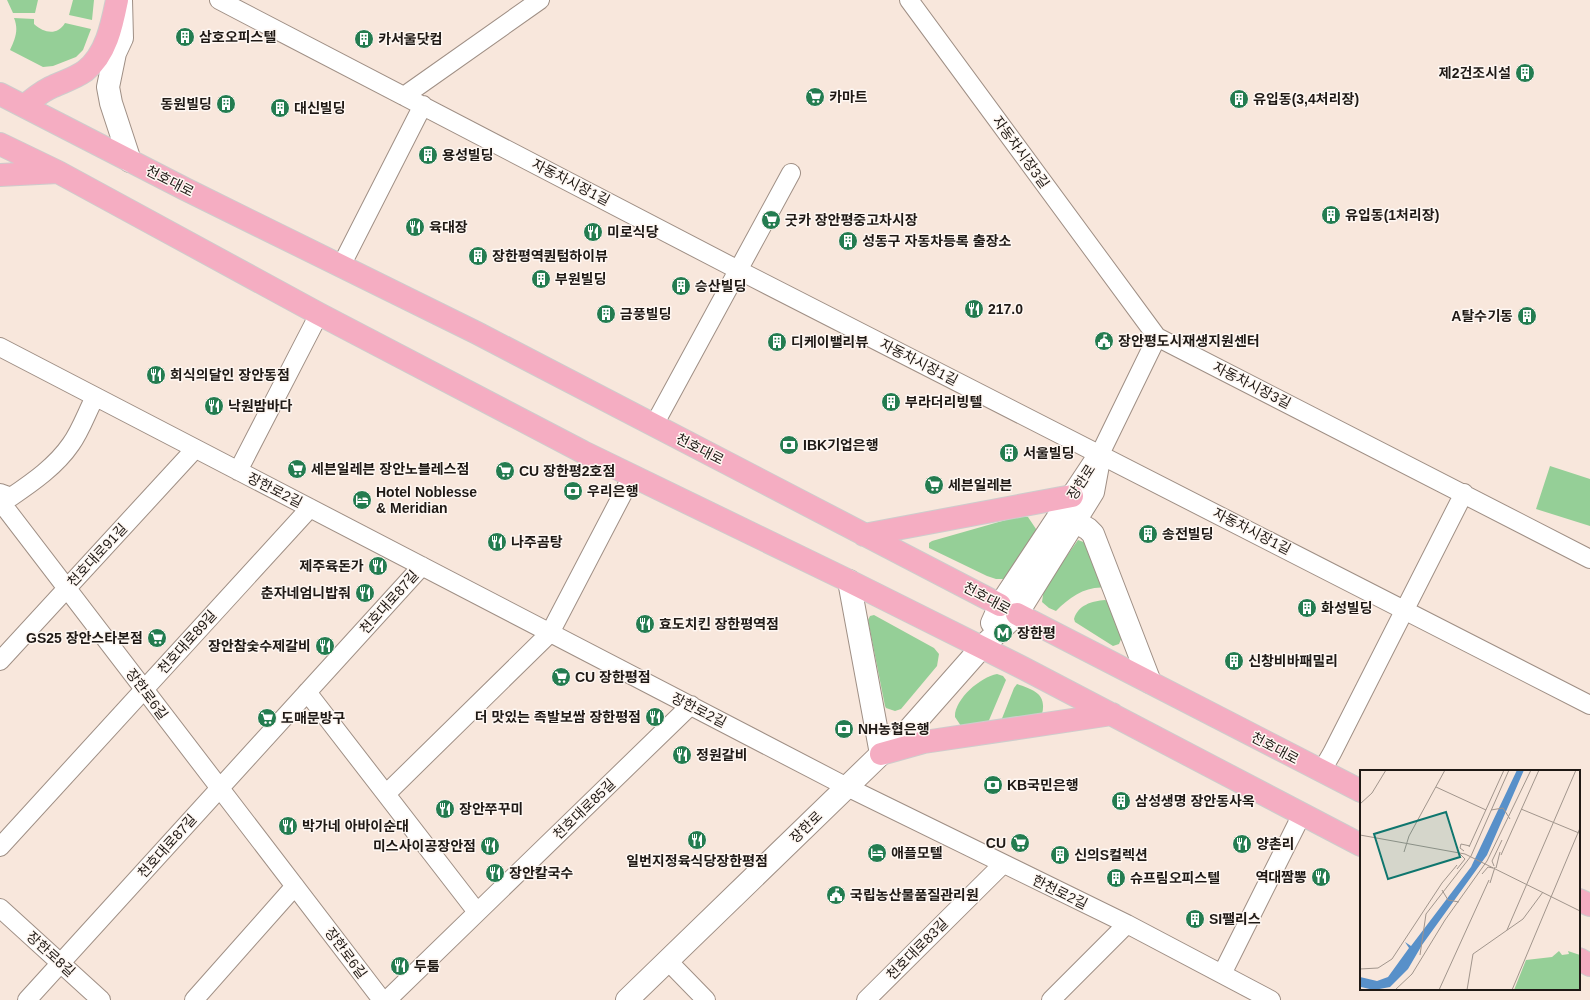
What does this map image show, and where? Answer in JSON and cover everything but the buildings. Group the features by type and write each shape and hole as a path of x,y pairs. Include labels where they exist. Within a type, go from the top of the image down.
{"main road":[{"path":"24,106 49,88 86,71 95,61 109,34 117,0"},
{"name":"천호대로","path":"0,94 130,161 477,333 1321,772 1360,791"},
{"path":"0,144 58,172 319,314 583,452 849,581 1112,714 1360,844"},
{"path":"0,175 58,172"},
{"path":"864,535 1074,508"},
{"path":"881,754 924,742 1112,714"},
{"path":"1580,900 1590,905"},
{"path":"1580,960 1590,965"}],"street":[{"path":"121,0 122,38 115,53 108,87 111,103 130,161"},
{"name":"자동차시장1길","path":"219,0 737,269 1404,608 1590,705"},
{"path":"404,96 540,0"},
{"name":"자동차시장3길","path":"909,0 1157,337 1464,493 1590,559"},
{"path":"341,266 423,106"},
{"path":"654,425 737,269 791,173"},
{"path":"238,471 319,314"},
{"path":"1100,454 1157,337"},
{"name":"장한로2길","path":"0,347 848,787"},
{"path":"0,493 11,496 29,485 53,465 72,444 95,397"},
{"name":"천호대로91길","path":"0,662 66,588 195,449"},
{"name":"장한로","path":"626,1000 881,754 905,734 981,648 1009,610 1074,508 1100,454"},
{"path":"386,794 550,633 632,476"},
{"path":"1321,772 1464,493"},
{"name":"장한로6길","path":"0,501 382,1000"},
{"name":"천호대로89길","path":"0,847 310,508"},
{"path":"1074,508 1093,534 1150,682"},
{"name":"천호대로87길","path":"27,1000 422,566"},
{"path":"849,581 881,754"},
{"path":"307,692 477,912"},
{"name":"천호대로85길","path":"387,1000 690,706"},
{"name":"한천로2길","path":"848,787 1127,924 1271,1000"},
{"path":"1222,974 1302,814"},
{"name":"천호대로83길","path":"866,1000 1003,864"},
{"path":"194,1000 295,886"},
{"name":"장한로8길","path":"0,908 101,1000"},
{"path":"1051,1000 1127,924"},
{"path":"667,960 706,1000"}],"green space":[{"path":"7,0 38,0 35,13 13,13"},
{"path":"73,0 94,0 92,20 69,15"},
{"path":"14,18 34,19 34,24 50,32 58,30 65,23 91,29 83,50 76,57 53,66 43,67 10,50 15,38 16,30"},
{"path":"1550,466 1590,479 1590,526 1536,509"},
{"path":"1020,516 1028,517 1038,532 1008,579 996,579 987,576 929,548 929,543 932,541"},
{"path":"1078,540 1089,544 1107,588 1093,588 1079,593 1056,611 1049,608 1042,602 1044,588"},
{"path":"1105,600 1112,603 1122,637 1119,644 1113,646 1075,622 1074,619 1082,607 1095,601"},
{"path":"874,615 934,648 939,654 937,666 901,709 895,711 886,708 885,706 868,620 870,616"},
{"path":"997,674 1003,676 1006,680 987,725 961,726 955,717 956,710 963,697 976,684 990,676"},
{"path":"1017,684 1029,688 1041,697 1043,702 1042,714 1001,721 1014,688"}],"place":[{"name":"삼호오피스텔","path":"185,37"},
{"name":"카서울닷컴","path":"364,39"},
{"name":"제2건조시설","path":"1525,73"},
{"name":"카마트","path":"815,97"},
{"name":"유입동(3,4처리장)","path":"1239,99"},
{"name":"동원빌딩","path":"226,104"},
{"name":"대신빌딩","path":"280,108"},
{"name":"용성빌딩","path":"428,155"},
{"name":"유입동(1처리장)","path":"1331,215"},
{"name":"굿카 장안평중고차시장","path":"771,220"},
{"name":"육대장","path":"415,227"},
{"name":"미로식당","path":"593,232"},
{"name":"성동구 자동차등록 출장소","path":"848,241"},
{"name":"장한평역퀀텀하이뷰","path":"478,256"},
{"name":"부원빌딩","path":"541,279"},
{"name":"승산빌딩","path":"681,286"},
{"name":"217.0","path":"974,309"},
{"name":"금풍빌딩","path":"606,314"},
{"name":"A탈수기동","path":"1527,316"},
{"name":"장안평도시재생지원센터","path":"1104,341"},
{"name":"디케이밸리뷰","path":"777,342"},
{"name":"회식의달인 장안동점","path":"156,375"},
{"name":"부라더리빙텔","path":"891,402"},
{"name":"낙원밤바다","path":"214,406"},
{"name":"IBK기업은행","path":"789,445"},
{"name":"서울빌딩","path":"1009,453"},
{"name":"세븐일레븐 장안노블레스점","path":"297,469"},
{"name":"CU 장한평2호점","path":"505,471"},
{"name":"세븐일레븐","path":"934,485"},
{"name":"우리은행","path":"573,491"},
{"name":"Hotel Noblesse & Meridian","path":"362,500"},
{"name":"송전빌딩","path":"1148,534"},
{"name":"나주곰탕","path":"497,542"},
{"name":"제주육돈가","path":"378,566"},
{"name":"춘자네엄니밥줘","path":"365,593"},
{"name":"화성빌딩","path":"1307,608"},
{"name":"효도치킨 장한평역점","path":"645,624"},
{"name":"장한평","path":"1003,633"},
{"name":"GS25 장안스타본점","path":"157,638"},
{"name":"장안참숯수제갈비","path":"325,646"},
{"name":"신창비바패밀리","path":"1234,661"},
{"name":"CU 장한평점","path":"561,677"},
{"name":"더 맛있는 족발보쌈 장한평점","path":"655,717"},
{"name":"도매문방구","path":"267,718"},
{"name":"NH농협은행","path":"844,729"},
{"name":"정원갈비","path":"682,755"},
{"name":"KB국민은행","path":"993,785"},
{"name":"삼성생명 장안동사옥","path":"1121,801"},
{"name":"장안쭈꾸미","path":"445,809"},
{"name":"박가네 아바이순대","path":"288,826"},
{"name":"일번지정육식당장한평점","path":"697,840"},
{"name":"CU","path":"1020,843"},
{"name":"양촌리","path":"1242,844"},
{"name":"미스사이공장안점","path":"490,846"},
{"name":"애플모텔","path":"877,853"},
{"name":"신의S컬렉션","path":"1060,855"},
{"name":"장안칼국수","path":"495,873"},
{"name":"역대짬뽕","path":"1321,877"},
{"name":"슈프림오피스텔","path":"1116,878"},
{"name":"국립농산물품질관리원","path":"836,895"},
{"name":"SI팰리스","path":"1195,919"},
{"name":"두툼","path":"400,966"}]}
